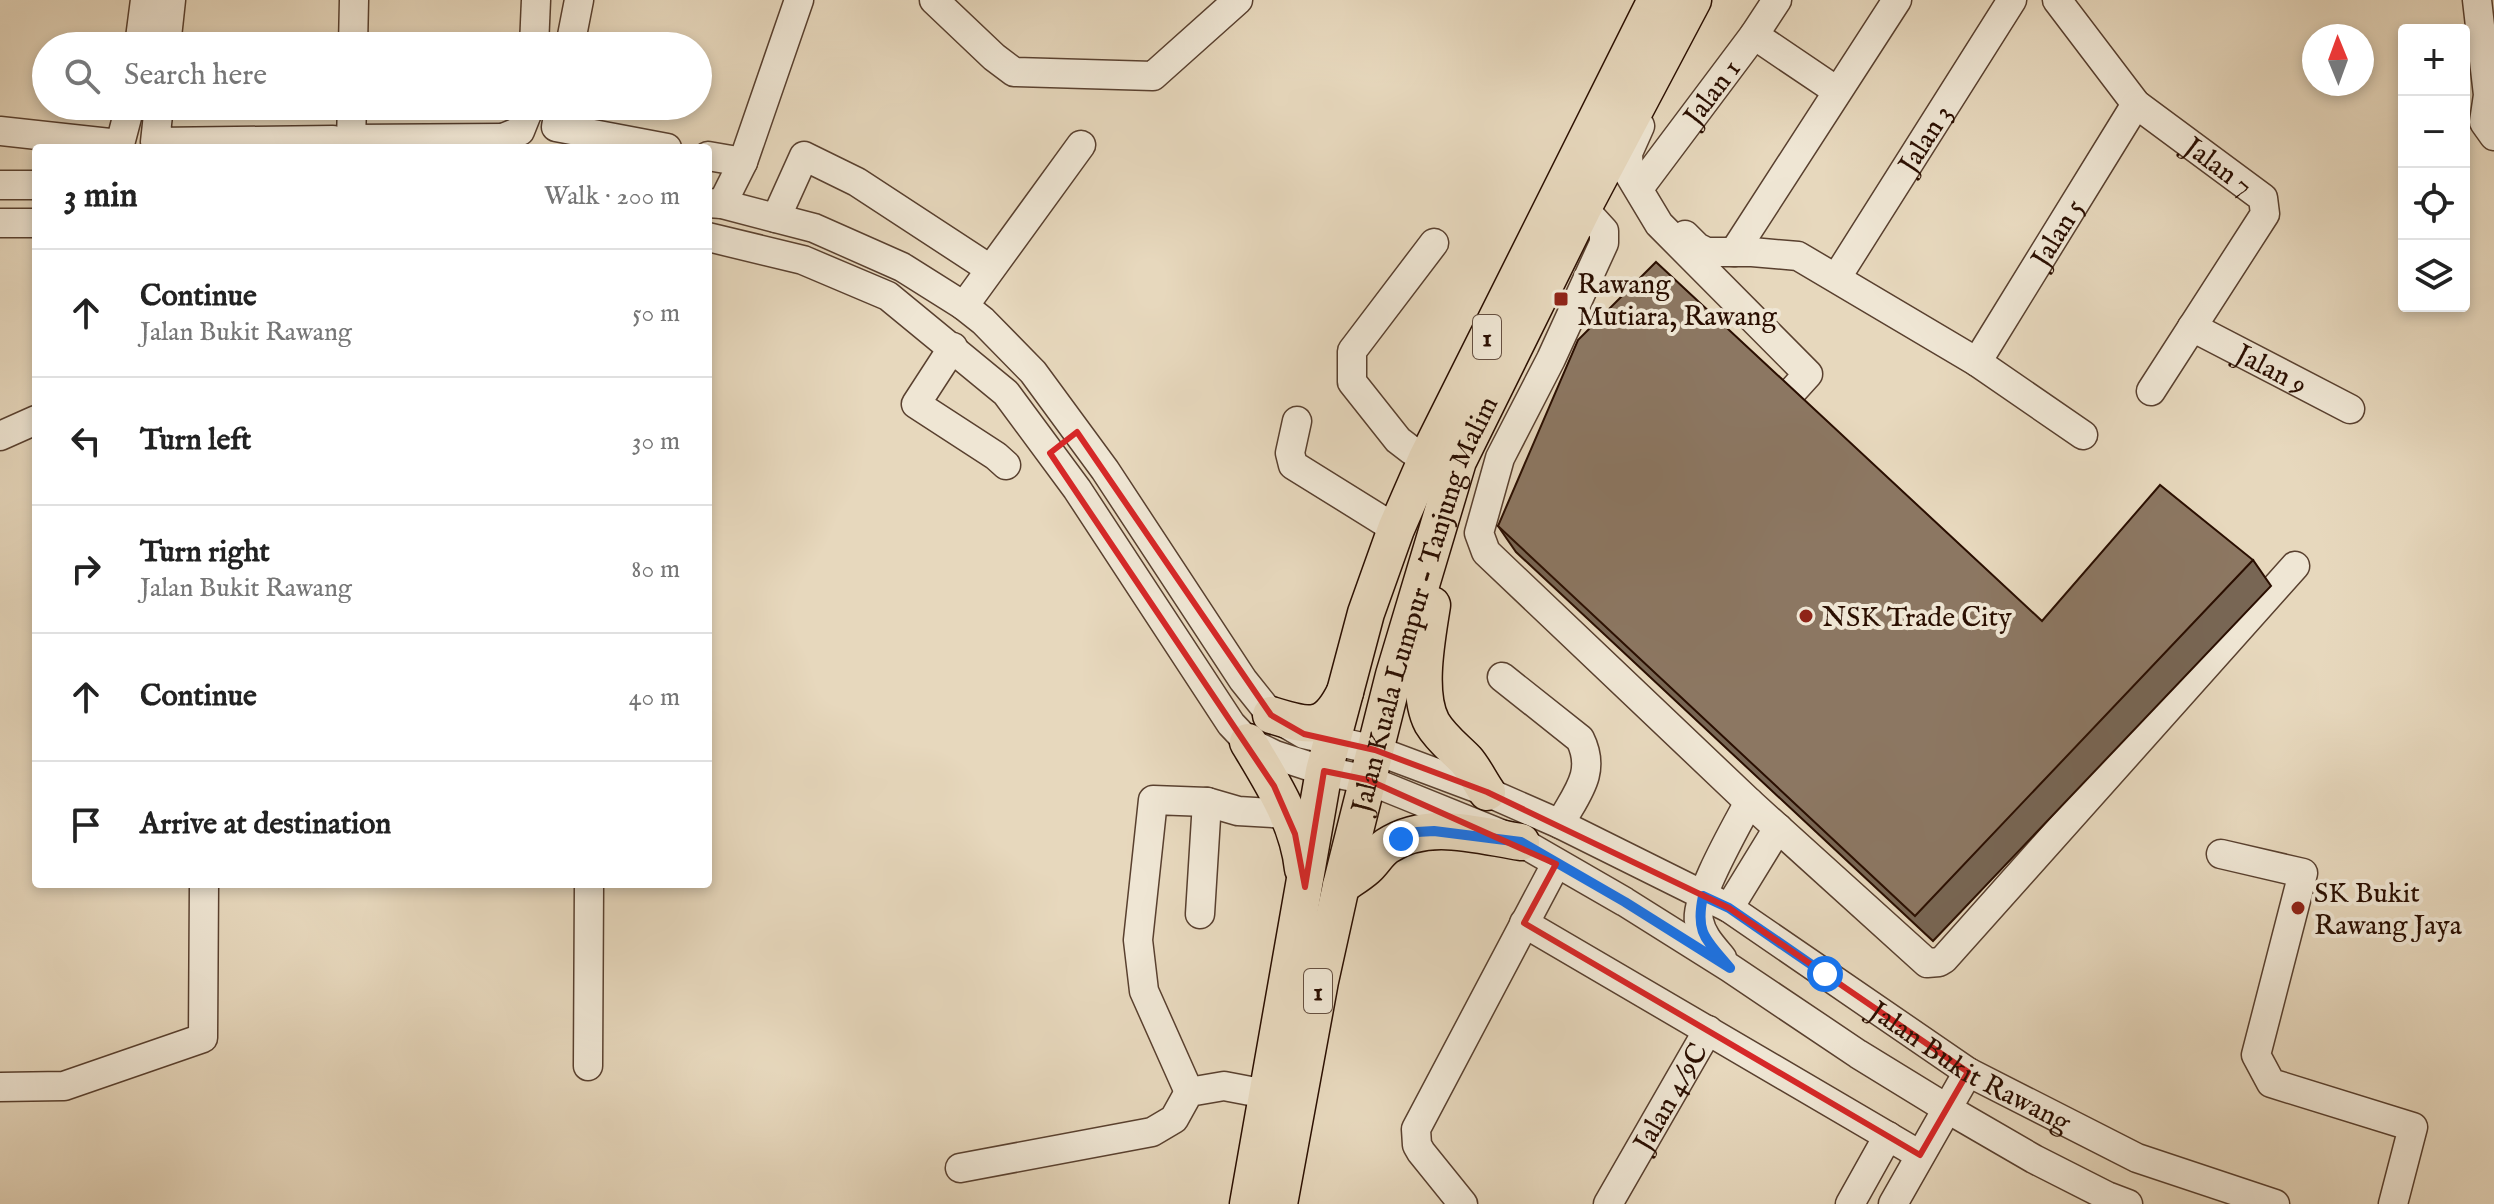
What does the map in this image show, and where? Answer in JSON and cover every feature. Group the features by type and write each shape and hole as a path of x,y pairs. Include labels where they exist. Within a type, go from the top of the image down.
{"main road":[{"name":"Jalan Kuala Lumpur - Tanjung Malim","path":"1248,1204 1329,755 1366,613 1396,529 1442,460 1583,208 1676,9"},
{"name":"Jalan Kuala Lumpur - Tanjung Malim","path":"1279,1204 1320,981 1371,765 1429,553 1442,460 1676,9"},
{"path":"1442,460 1424,704 1441,735 1467,761 1487,792"},
{"path":"1271,715 1304,724 1326,719 1336,709 1348,686"},
{"path":"1248,742 1274,786 1295,834 1305,887"},
{"path":"1341,886 1389,845 1417,832 1456,832 1521,842"}],"street":[{"path":"141,32 145,0"},
{"path":"168,32 171,0"},
{"path":"336,32 337,0"},
{"path":"353,32 354,0"},
{"path":"535,32 536,0"},
{"path":"573,32 579,0"},
{"path":"799,0 743,162 715,203 814,228 902,267 983,321 1033,372 1105,470 1243,680 1271,715 1304,734 1329,755"},
{"path":"934,0 1014,72 1153,76 1238,0"},
{"name":"Jalan 1","path":"1643,183 1777,0"},
{"path":"1734,252 1897,0"},
{"name":"Jalan 3","path":"1837,277 2012,0"},
{"name":"Jalan 7","path":"2057,0 2136,104 2263,198 2265,214 2151,391"},
{"path":"2477,0 2489,129"},
{"path":"1676,9 1667,75 1628,153 1629,174 1659,224 1808,374 1755,433"},
{"path":"1754,35 1837,91"},
{"name":"Jalan 5","path":"1977,362 2136,104"},
{"path":"120,144 126,120"},
{"path":"157,120 155,142 342,140 503,143 520,131 524,120"},
{"path":"337,120 342,140"},
{"path":"342,140 348,120"},
{"path":"557,120 556,127 646,144"},
{"path":"0,131 103,144"},
{"path":"964,306 1081,145"},
{"path":"1628,153 1651,202 1697,247 1707,252 1798,256 1977,362 2083,435"},
{"path":"776,218 804,156 857,182 990,269"},
{"path":"712,157 743,162"},
{"path":"0,185 32,185"},
{"path":"1583,208 1601,226 1605,237 1564,364 1500,458 1479,533 1486,552 1762,814 1922,960 1934,964 1939,962 2295,566"},
{"path":"0,223 32,223"},
{"path":"712,238 803,260 888,296 953,347 1006,393 1077,489 1231,724 1248,742 1275,755 1329,755"},
{"path":"1434,243 1352,351 1352,382 1398,440 1411,450 1442,460"},
{"path":"1670,278 1690,256"},
{"name":"Jalan 9","path":"2192,327 2350,409"},
{"path":"953,347 916,404 1006,465"},
{"path":"1297,421 1290,453 1293,465 1396,529"},
{"path":"0,436 32,422"},
{"path":"1050,453 1077,432"},
{"path":"1584,619 1755,782 1762,814 1729,908"},
{"path":"1502,677 1580,739 1585,748 1586,775 1560,824"},
{"name":"Jalan Bukit Rawang","path":"1329,755 1487,792 1560,824 1729,908 1968,1072 2137,1158 2275,1204"},
{"name":"Jalan Bukit Rawang","path":"1371,765 1521,842 1625,902 1946,1108 2034,1159 2128,1204"},
{"path":"1189,1092 1144,991 1138,940 1153,800 1207,802 1238,811 1287,814"},
{"path":"1200,914 1207,802"},
{"path":"1730,968 1705,938 1698,919 1703,896 1762,814"},
{"path":"2221,854 2303,873 2256,1055 2271,1083 2413,1127 2393,1204"},
{"path":"1463,1204 1421,1152 1416,1129 1556,864"},
{"path":"0,1087 64,1086 203,1038 204,888"},
{"path":"588,1066 589,888"},
{"path":"1524,923 1920,1155"},
{"name":"Jalan 4/9C","path":"1608,1204 1708,1030"},
{"path":"1893,1204 1968,1072"},
{"path":"1189,1092 1224,1086 1266,1094"},
{"path":"960,1168 1152,1132 1174,1119 1189,1092"},
{"path":"1850,1204 1888,1136"}],"highlighted area":[{"path":"1077,432 1271,715 1304,734 1375,750 1487,792 1729,908 1968,1072 1920,1155 1524,923 1556,864 1368,780 1324,771 1305,887 1295,834 1274,786 1050,453"}],"building":[{"name":"NSK Trade City","path":"1656,262 2042,621 2160,485 2253,560 1915,916 1498,526 1578,340"}],"place":[{"name":"Rawang Mutiara, Rawang","path":"1561,299"},
{"name":"NSK Trade City","path":"1806,616"},
{"name":"SK Bukit Rawang Jaya","path":"2298,908"}],"route":[{"path":"1401,839 1417,832 1434,831 1521,842 1730,968 1705,938 1698,919 1703,896 1729,908 1825,974"}]}
